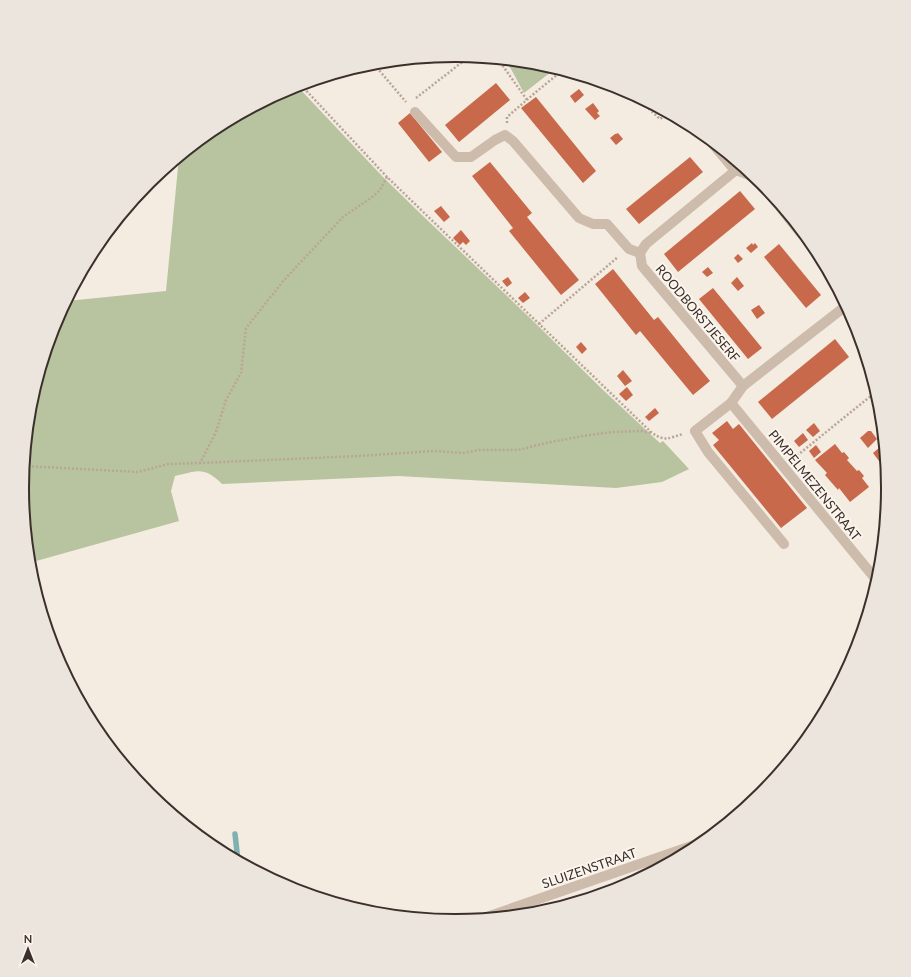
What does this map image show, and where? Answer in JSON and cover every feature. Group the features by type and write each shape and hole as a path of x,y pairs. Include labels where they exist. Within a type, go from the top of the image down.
{"street":[{"path":"411,108 456,158 471,157 495,140 505,135 513,141 579,218 593,224 607,224 629,249 640,253 646,244 736,170"},
{"path":"722,155 728,164 741,171"},
{"name":"ROODBORSTJESERF","path":"640,253 642,266 743,386"},
{"path":"784,544 708,452 695,431 731,403 743,386 842,309"},
{"name":"PIMPELMEZENSTRAAT","path":"731,403 873,576"},
{"name":"SLUIZENSTRAAT","path":"505,912 682,849"}],"path":[{"path":"378,69 411,108 463,62"},
{"path":"502,65 527,100"},
{"path":"505,135 507,117 557,75"},
{"path":"306,89 387,177 424,211 652,433 660,438 672,438 695,431"},
{"path":"648,108 660,119 664,116"},
{"path":"200,463 216,432 226,400 241,373 246,328 284,280 343,217 380,190 387,177"},
{"path":"539,324 629,249"},
{"path":"783,466 872,395"},
{"path":"30,466 138,472 168,464 358,456 434,451 463,453 479,450 518,450 583,436 612,432 642,431 652,433"}],"green space":[{"path":"508,66 550,73 524,93"},
{"path":"301,91 383,177 602,389 660,443 663,441 689,469 662,482 616,488 398,476 222,484 210,474 200,471 175,476 171,491 179,521 35,561 30,516 29,488 30,461 37,405 52,351 61,325 73,300 166,291 178,165 196,150 242,119"}],"building":[{"path":"496,83 510,100 459,142 445,125"},
{"path":"579,89 584,95 575,103 570,96"},
{"path":"536,97 596,171 583,183 521,108"},
{"path":"593,103 599,111 597,113 600,116 595,120 585,109"},
{"path":"410,113 442,152 429,162 398,123"},
{"path":"618,133 623,139 616,145 610,138"},
{"path":"690,157 703,172 639,224 626,209"},
{"path":"490,162 532,213 527,217 579,280 561,295 509,231 513,228 472,176"},
{"path":"740,191 755,209 678,272 664,254"},
{"path":"441,206 450,217 444,222 434,211"},
{"path":"461,230 470,241 466,245 463,242 460,245 453,238"},
{"path":"752,243 753,245 755,243 758,247 751,253 746,248"},
{"path":"779,244 821,295 806,308 764,257"},
{"path":"738,254 743,259 738,263 734,258"},
{"path":"708,267 713,273 707,277 702,272"},
{"path":"613,269 654,320 658,317 710,381 693,395 640,331 636,335 595,284"},
{"path":"508,277 512,283 507,287 502,281"},
{"path":"737,277 744,286 738,291 731,283"},
{"path":"713,288 762,348 748,359 699,299"},
{"path":"525,292 530,298 523,303 518,298"},
{"path":"759,305 765,313 757,319 751,310"},
{"path":"835,339 849,357 772,419 758,402"},
{"path":"581,342 587,349 582,354 576,347"},
{"path":"623,370 632,381 625,386 617,376"},
{"path":"627,387 633,395 626,401 619,394"},
{"path":"655,408 659,413 649,421 645,417"},
{"path":"727,421 733,429 739,424 807,508 781,528 713,445 719,440 712,433"},
{"path":"814,423 820,431 813,437 806,430"},
{"path":"868,431 871,431 877,439 868,448 860,438"},
{"path":"803,433 808,440 799,447 794,441"},
{"path":"835,444 842,453 844,452 849,458 847,460 864,476 862,478 869,487 850,502 839,488 838,490 825,475 827,473 815,460"},
{"path":"816,445 821,452 814,458 809,451"},
{"path":"880,447 881,460 879,461 873,453"}],"waterway":[{"path":"235,834 237,855"}]}
